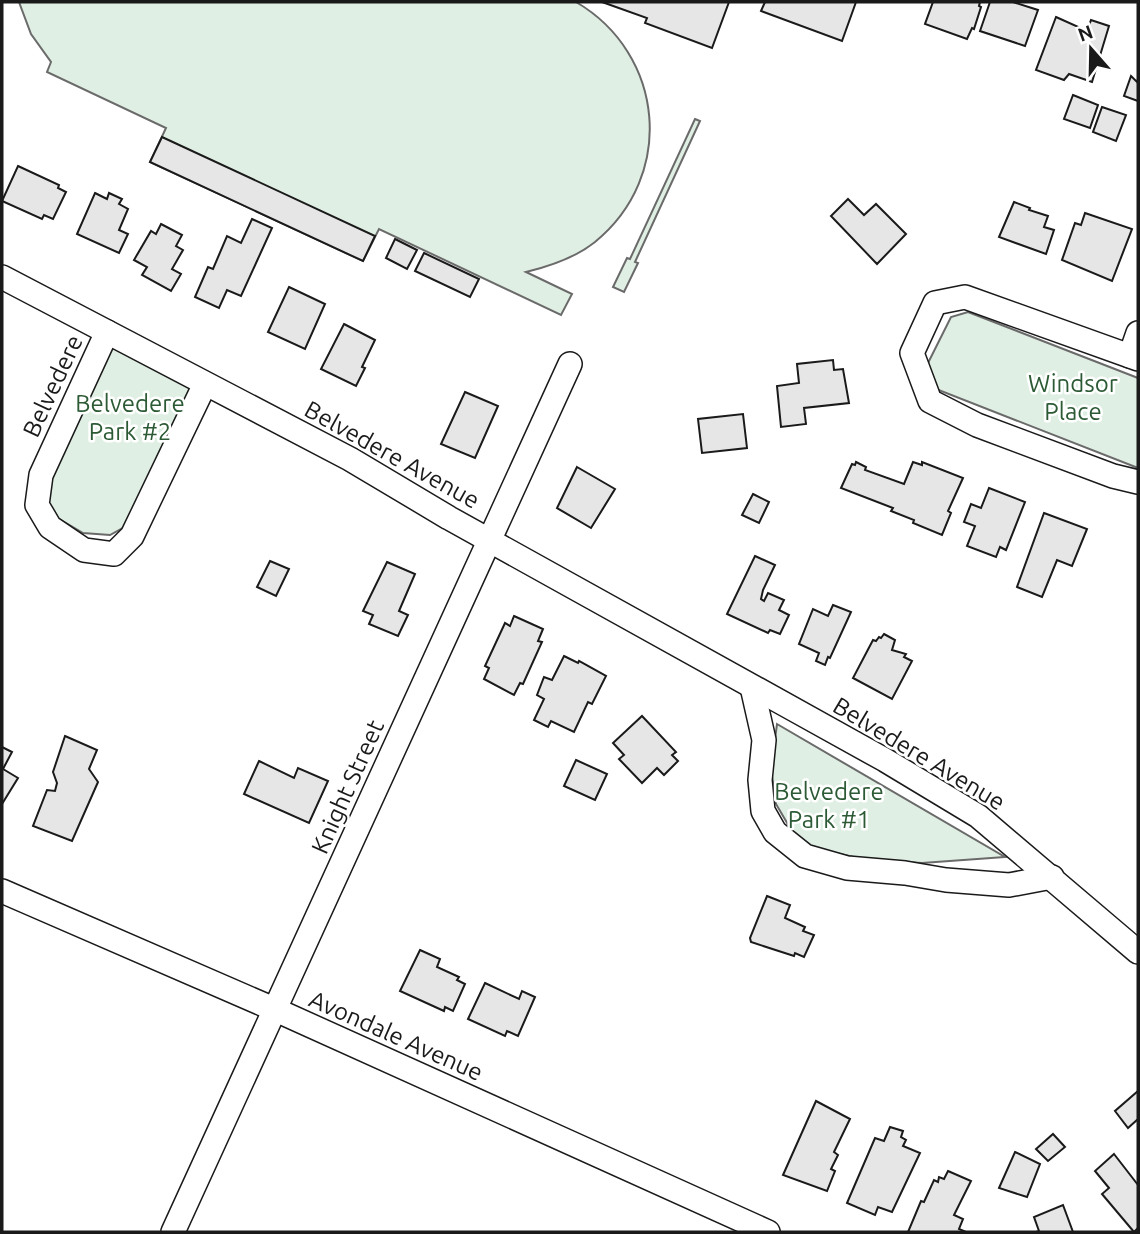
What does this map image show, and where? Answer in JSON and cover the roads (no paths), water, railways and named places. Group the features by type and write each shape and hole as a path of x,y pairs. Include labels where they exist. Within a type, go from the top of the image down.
{"street":[{"name":"Belvedere Avenue","path":"2,277 350,459 489,540 885,760 978,816 1138,952"},
{"path":"1138,333 1134,358 965,297 935,303 912,353 930,401 977,425 1113,476 1138,482"},
{"name":"Belvedere","path":"107,332 41,475 37,505 50,527 84,550 114,554 132,536 205,384"},
{"name":"Knight Street","path":"173,1232 570,363"},
{"path":"752,687 764,740 760,780 763,811 775,832 805,856 847,868 946,880 1009,885 1052,877"},
{"name":"Avondale Avenue","path":"2,891 276,1010 768,1232"}],"park label":[{"name":"Windsor Place","path":"1073,398"},
{"name":"Belvedere Park #2","path":"130,418"},
{"name":"Belvedere Park #1","path":"829,806"}]}
